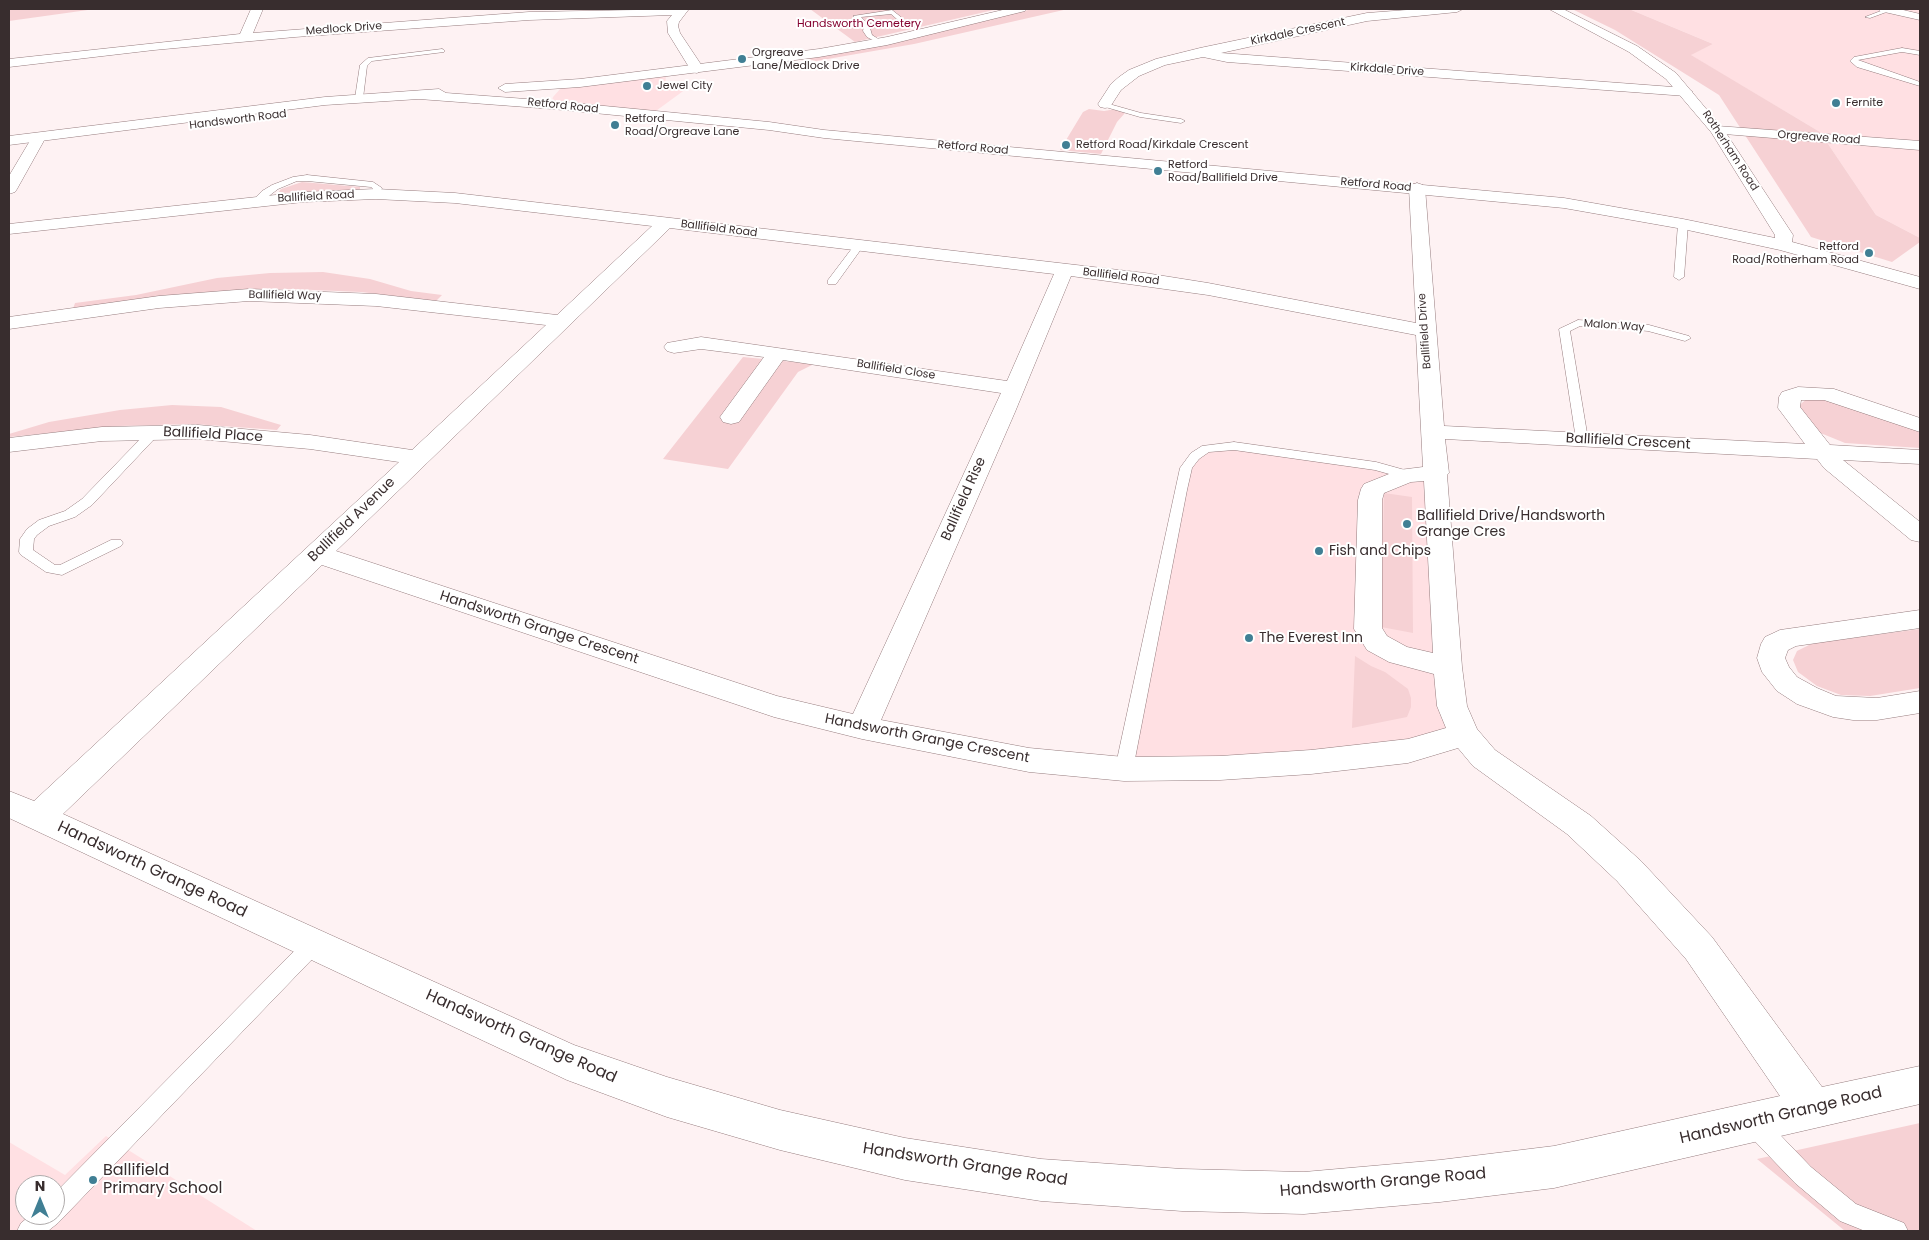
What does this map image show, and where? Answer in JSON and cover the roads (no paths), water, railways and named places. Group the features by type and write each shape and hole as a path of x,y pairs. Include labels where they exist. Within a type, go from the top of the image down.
{"street":[{"path":"245,37 257,9"},
{"path":"421,95 580,83 819,53 880,42 1021,9"},
{"name":"Kirkdale Crescent","path":"1200,52 1367,17 1457,9"},
{"name":"Rotherham Road","path":"1555,9 1633,48 1670,76 1686,92 1718,130 1784,235 1783,245"},
{"path":"1886,9 1920,17"},
{"path":"682,10 672,26 674,33 697,69"},
{"name":"Medlock Drive","path":"9,63 245,37 511,18 682,10"},
{"name":"Kirkdale Drive","path":"1105,104 1116,87 1134,73 1161,62 1200,52 1227,58 1686,92"},
{"path":"474,102 495,100 580,83"},
{"path":"474,102 504,88"},
{"path":"553,105 553,97 561,88"},
{"name":"Handsworth Road","path":"9,149 37,141 358,98 421,95"},
{"name":"Retford Road","path":"421,95 760,134 824,134"},
{"name":"Retford Road","path":"495,100 769,126 824,134 1564,203 1683,224 1783,245 1920,283"},
{"name":"Handsworth Road","path":"9,141 37,141 339,108 474,102"},
{"name":"Orgreave Road","path":"1718,130 1920,146"},
{"path":"9,189 37,141"},
{"name":"Ballifield Drive","path":"1417,188 1448,667 1452,706 1464,735"},
{"name":"Ballifield Road","path":"9,229 258,200 376,194 455,198 1065,269 1208,289 1425,331"},
{"name":"Ballifield Avenue","path":"23,811 317,554 416,458 666,223"},
{"name":"Ballifield Rise","path":"862,728 1065,269"},
{"name":"Ballifield Way","path":"9,323 175,300 249,295 376,300 561,321"},
{"name":"Ballifield Close","path":"674,347 702,343 1014,388"},
{"path":"730,417 778,353"},
{"path":"1920,425 1826,394 1798,393 1790,398 1789,408 1844,474 1920,534"},
{"name":"Ballifield Place","path":"9,445 72,437 154,432 254,436 310,442 416,458"},
{"name":"Ballifield Crescent","path":"1432,432 1920,457"},
{"path":"1437,474 1407,476 1373,489 1370,500 1368,629 1377,643 1399,655 1448,667"},
{"name":"Handsworth Grange Crescent","path":"317,554 765,703 862,728 1029,760 1124,769 1220,768 1311,762 1408,751 1464,735"},
{"path":"1920,619 1790,637 1776,644 1771,658 1776,672 1787,684 1807,696 1833,706 1853,709 1877,709 1920,702"},
{"path":"1464,735 1484,758 1579,825 1629,871 1699,948 1813,1109"},
{"name":"Handsworth Grange Road","path":"23,811 567,1061 667,1097 780,1130 905,1159 1041,1180 1182,1190 1304,1193 1440,1181 1554,1167 1920,1085"}],"lane":[{"path":"1868,17 1886,9"},
{"path":"892,12 903,21 867,26 856,16 892,12"},
{"path":"867,26 866,31 869,36 880,42"},
{"path":"1920,53 1902,50 1856,58 1854,61 1860,65 1920,84"},
{"path":"358,98 364,65 370,59 442,51"},
{"path":"1105,104 1140,115 1181,121"},
{"path":"1679,277 1683,224"},
{"path":"832,282 859,245"},
{"name":"Malon Way","path":"1582,439 1564,329 1578,323 1596,323 1650,328 1685,338"},
{"path":"116,543 62,570 51,569 26,552 27,539 32,532 44,523 70,514 87,502 154,432"},
{"path":"1124,769 1180,490 1186,468 1195,456 1206,449 1234,446 1376,466 1407,476"},
{"path":"65,1200 314,944"},
{"path":"1752,1122 1803,1175 1848,1214 1896,1231"}],"place":[{"name":"Orgreave Lane/Medlock Drive","path":"742,59"},
{"name":"Jewel City","path":"647,86"},
{"name":"Fernite","path":"1836,103"},
{"name":"Retford Road/Orgreave Lane","path":"615,125"},
{"name":"Retford Road/Kirkdale Crescent","path":"1066,145"},
{"name":"Retford Road/Ballifield Drive","path":"1158,171"},
{"name":"Retford Road/Rotherham Road","path":"1869,253"},
{"name":"Ballifield Drive/Handsworth Grange Cres","path":"1407,524"},
{"name":"Fish and Chips","path":"1319,551"},
{"name":"The Everest Inn","path":"1249,638"},
{"name":"Ballifield Primary School","path":"93,1180"}],"park label":[{"name":"Handsworth Cemetery","path":"859,24"}]}
